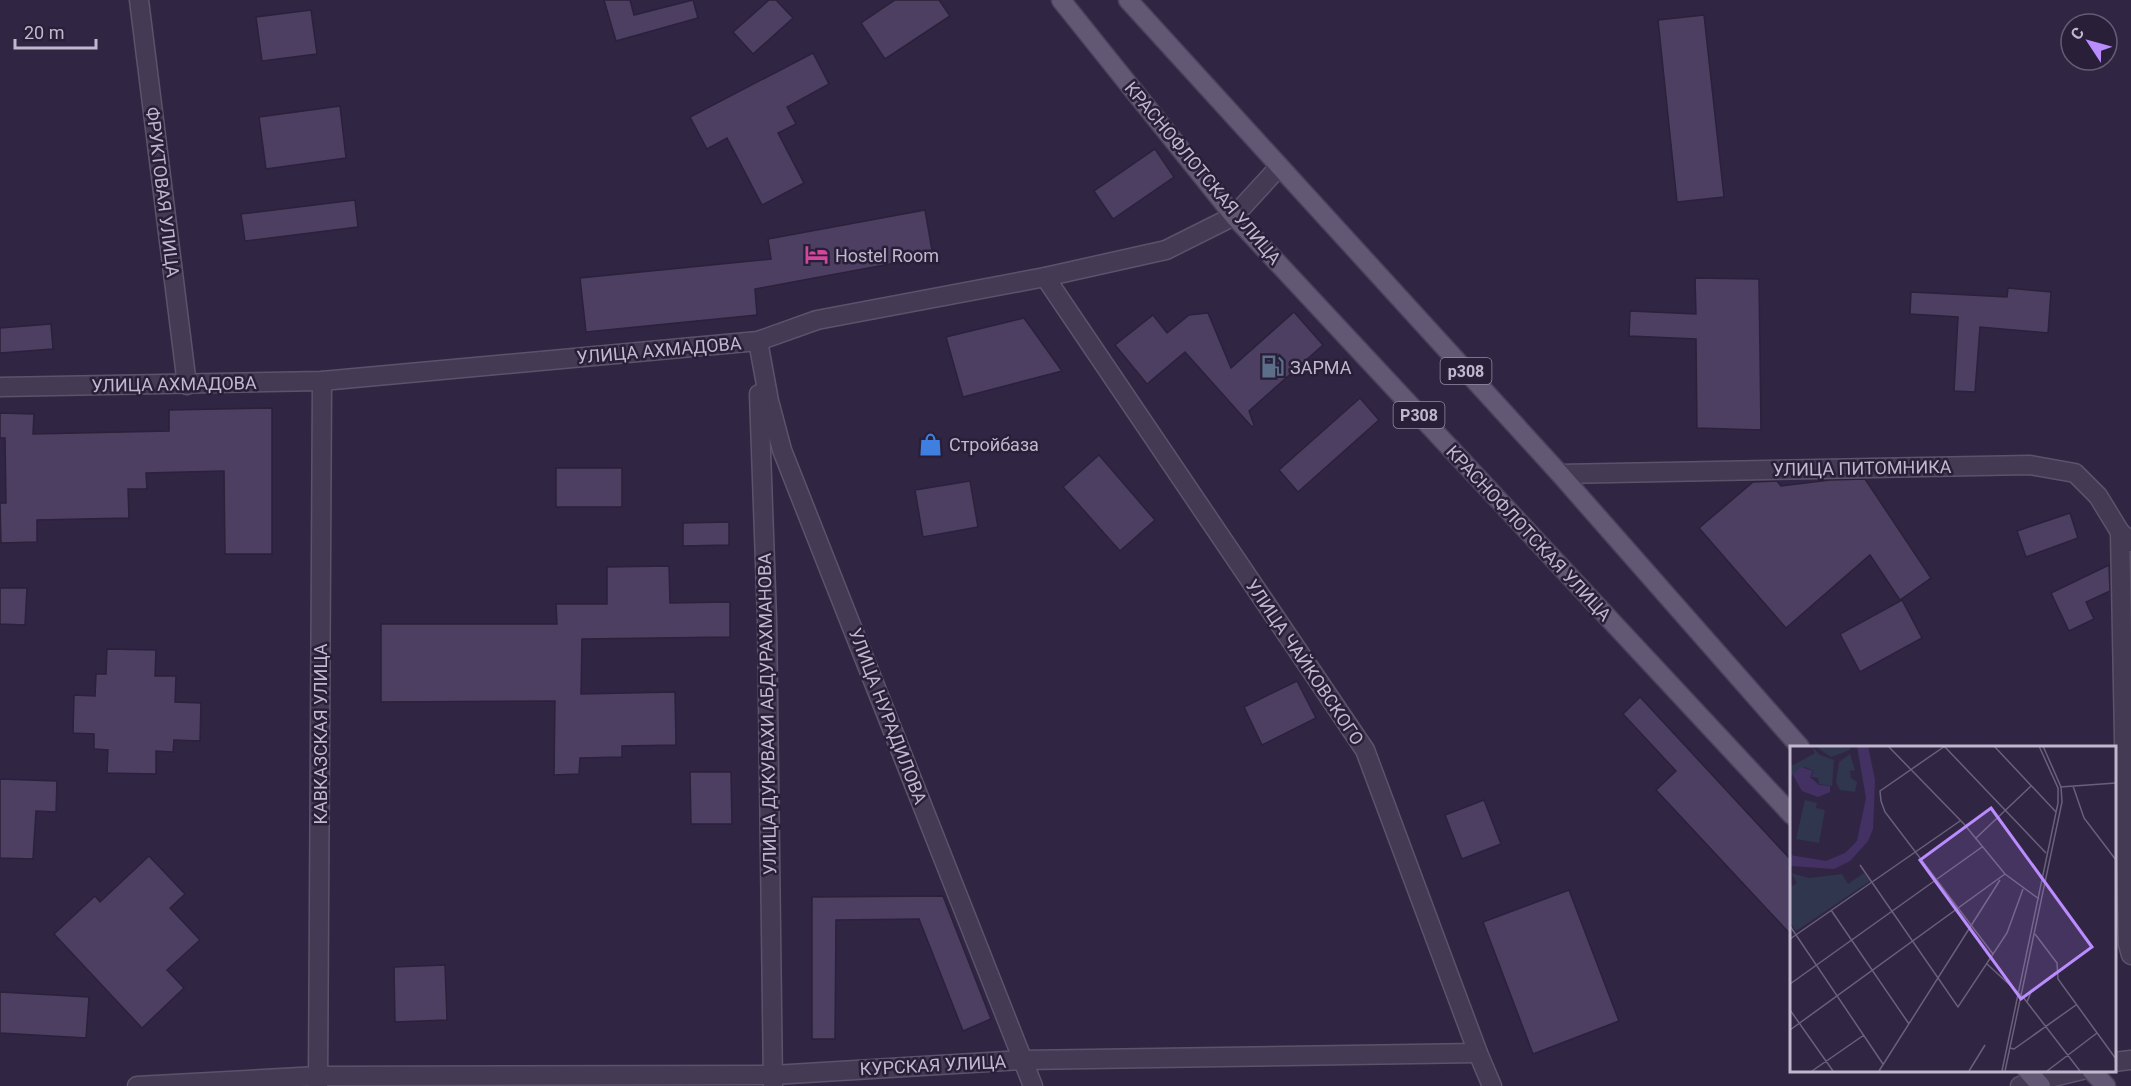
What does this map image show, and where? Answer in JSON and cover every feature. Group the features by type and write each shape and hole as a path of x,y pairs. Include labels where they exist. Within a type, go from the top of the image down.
{"main road":[{"name":"КРАСНОФЛОТСКАЯ УЛИЦА","path":"1061,0 1234,216 1790,814"},
{"name":"p308","path":"1128,0 1560,474 1799,746"},
{"path":"2092,1071 2106,1086"}],"street":[{"name":"ФРУКТОВАЯ УЛИЦА","path":"139,0 187,385"},
{"name":"УЛИЦА АХМАДОВА","path":"0,387 322,381 758,341 817,320 1044,277 1166,250 1234,216 1279,167"},
{"name":"УЛИЦА ЧАЙКОВСКОГО","path":"1044,277 1365,750 1492,1086"},
{"name":"УЛИЦА НУРАДИЛОВА","path":"758,341 769,401 782,450 1033,1086"},
{"name":"УЛИЦА ДУКУВАХИ АБДУРАХМАНОВА","path":"758,341 767,620 773,1081"},
{"name":"КАВКАЗСКАЯ УЛИЦА","path":"318,1081 322,381"},
{"name":"УЛИЦА ПИТОМНИКА","path":"1560,474 2030,465 2074,473 2098,496 2125,537"},
{"path":"2125,537 2128,944 2131,955"},
{"name":"КУРСКАЯ УЛИЦА","path":"137,1086 318,1081 773,1081 1023,1060 1478,1053"},
{"path":"2116,1062 2131,1060"},
{"path":"2031,1081 2077,1071"}],"building":[{"path":"604,0 630,0 634,15 693,0 698,18 616,41"},
{"path":"769,0 776,0 793,18 753,54 733,32"},
{"path":"895,0 939,0 950,16 885,59 861,23"},
{"path":"311,10 317,54 262,61 256,17"},
{"path":"1704,15 1724,197 1677,202 1658,20"},
{"path":"813,53 829,84 787,107 796,124 778,133 804,183 762,205 727,138 707,149 690,117"},
{"path":"340,106 346,158 266,169 259,117"},
{"path":"1155,149 1174,177 1113,219 1094,191"},
{"path":"355,200 358,227 245,241 241,214"},
{"path":"925,210 933,256 755,289 757,315 586,332 580,278 771,259 768,239"},
{"path":"1695,278 1759,279 1761,430 1697,428 1696,339 1629,336 1630,311 1696,314"},
{"path":"2008,288 2051,292 2048,333 1980,327 1975,392 1954,391 1958,317 1910,314 1911,292 2007,297"},
{"path":"1294,312 1323,345 1249,411 1254,425 1252,427 1185,352 1147,384 1115,345 1153,315 1167,333 1189,315 1208,313 1231,368"},
{"path":"1024,318 1062,371 963,397 946,337"},
{"path":"51,324 53,349 0,353 0,328"},
{"path":"1360,398 1379,420 1298,492 1279,470"},
{"path":"272,408 272,554 225,554 224,471 146,473 147,489 128,489 129,518 37,520 37,542 1,543 0,503 6,503 5,438 0,438 0,413 34,414 33,434 169,431 169,410"},
{"path":"1099,455 1155,520 1120,551 1063,487"},
{"path":"556,468 622,468 622,507 556,507"},
{"path":"1865,479 1931,578 1900,600 1870,555 1786,628 1699,528 1753,482 1777,481 1781,486 1830,480"},
{"path":"970,481 978,527 923,537 915,490"},
{"path":"2070,513 2078,538 2026,557 2017,531"},
{"path":"729,522 729,545 683,546 683,523"},
{"path":"2109,565 2110,591 2086,602 2094,619 2069,631 2051,593"},
{"path":"669,566 670,603 730,602 730,637 582,639 581,694 675,692 676,745 622,746 622,757 580,758 579,774 554,775 555,701 381,702 381,624 557,624 556,604 607,604 607,567"},
{"path":"0,588 27,588 25,625 0,624"},
{"path":"1902,600 1922,638 1860,672 1840,634"},
{"path":"107,649 156,650 155,676 176,676 175,702 201,703 200,741 174,740 173,752 156,751 156,774 107,773 108,750 94,749 94,734 73,733 74,695 95,696 96,674 106,674"},
{"path":"1297,681 1316,718 1262,745 1244,707"},
{"path":"1640,697 1790,859 1790,934 1656,790 1676,771 1623,714"},
{"path":"690,772 731,772 732,824 691,824"},
{"path":"0,779 57,781 56,812 36,811 33,859 0,858"},
{"path":"1484,800 1501,844 1462,859 1445,815"},
{"path":"149,856 185,894 170,908 200,940 167,970 184,988 142,1028 54,934 95,896 100,902"},
{"path":"1569,890 1619,1021 1533,1054 1483,922"},
{"path":"943,896 991,1019 963,1031 919,919 836,920 835,1039 812,1039 812,897"},
{"path":"445,965 447,1020 395,1022 394,967"},
{"path":"0,992 89,997 86,1038 0,1033"}],"place":[{"name":"Hostel Room","path":"817,255"},
{"name":"ЗАРМА","path":"1272,367"},
{"name":"Стройбаза","path":"931,444"}]}
